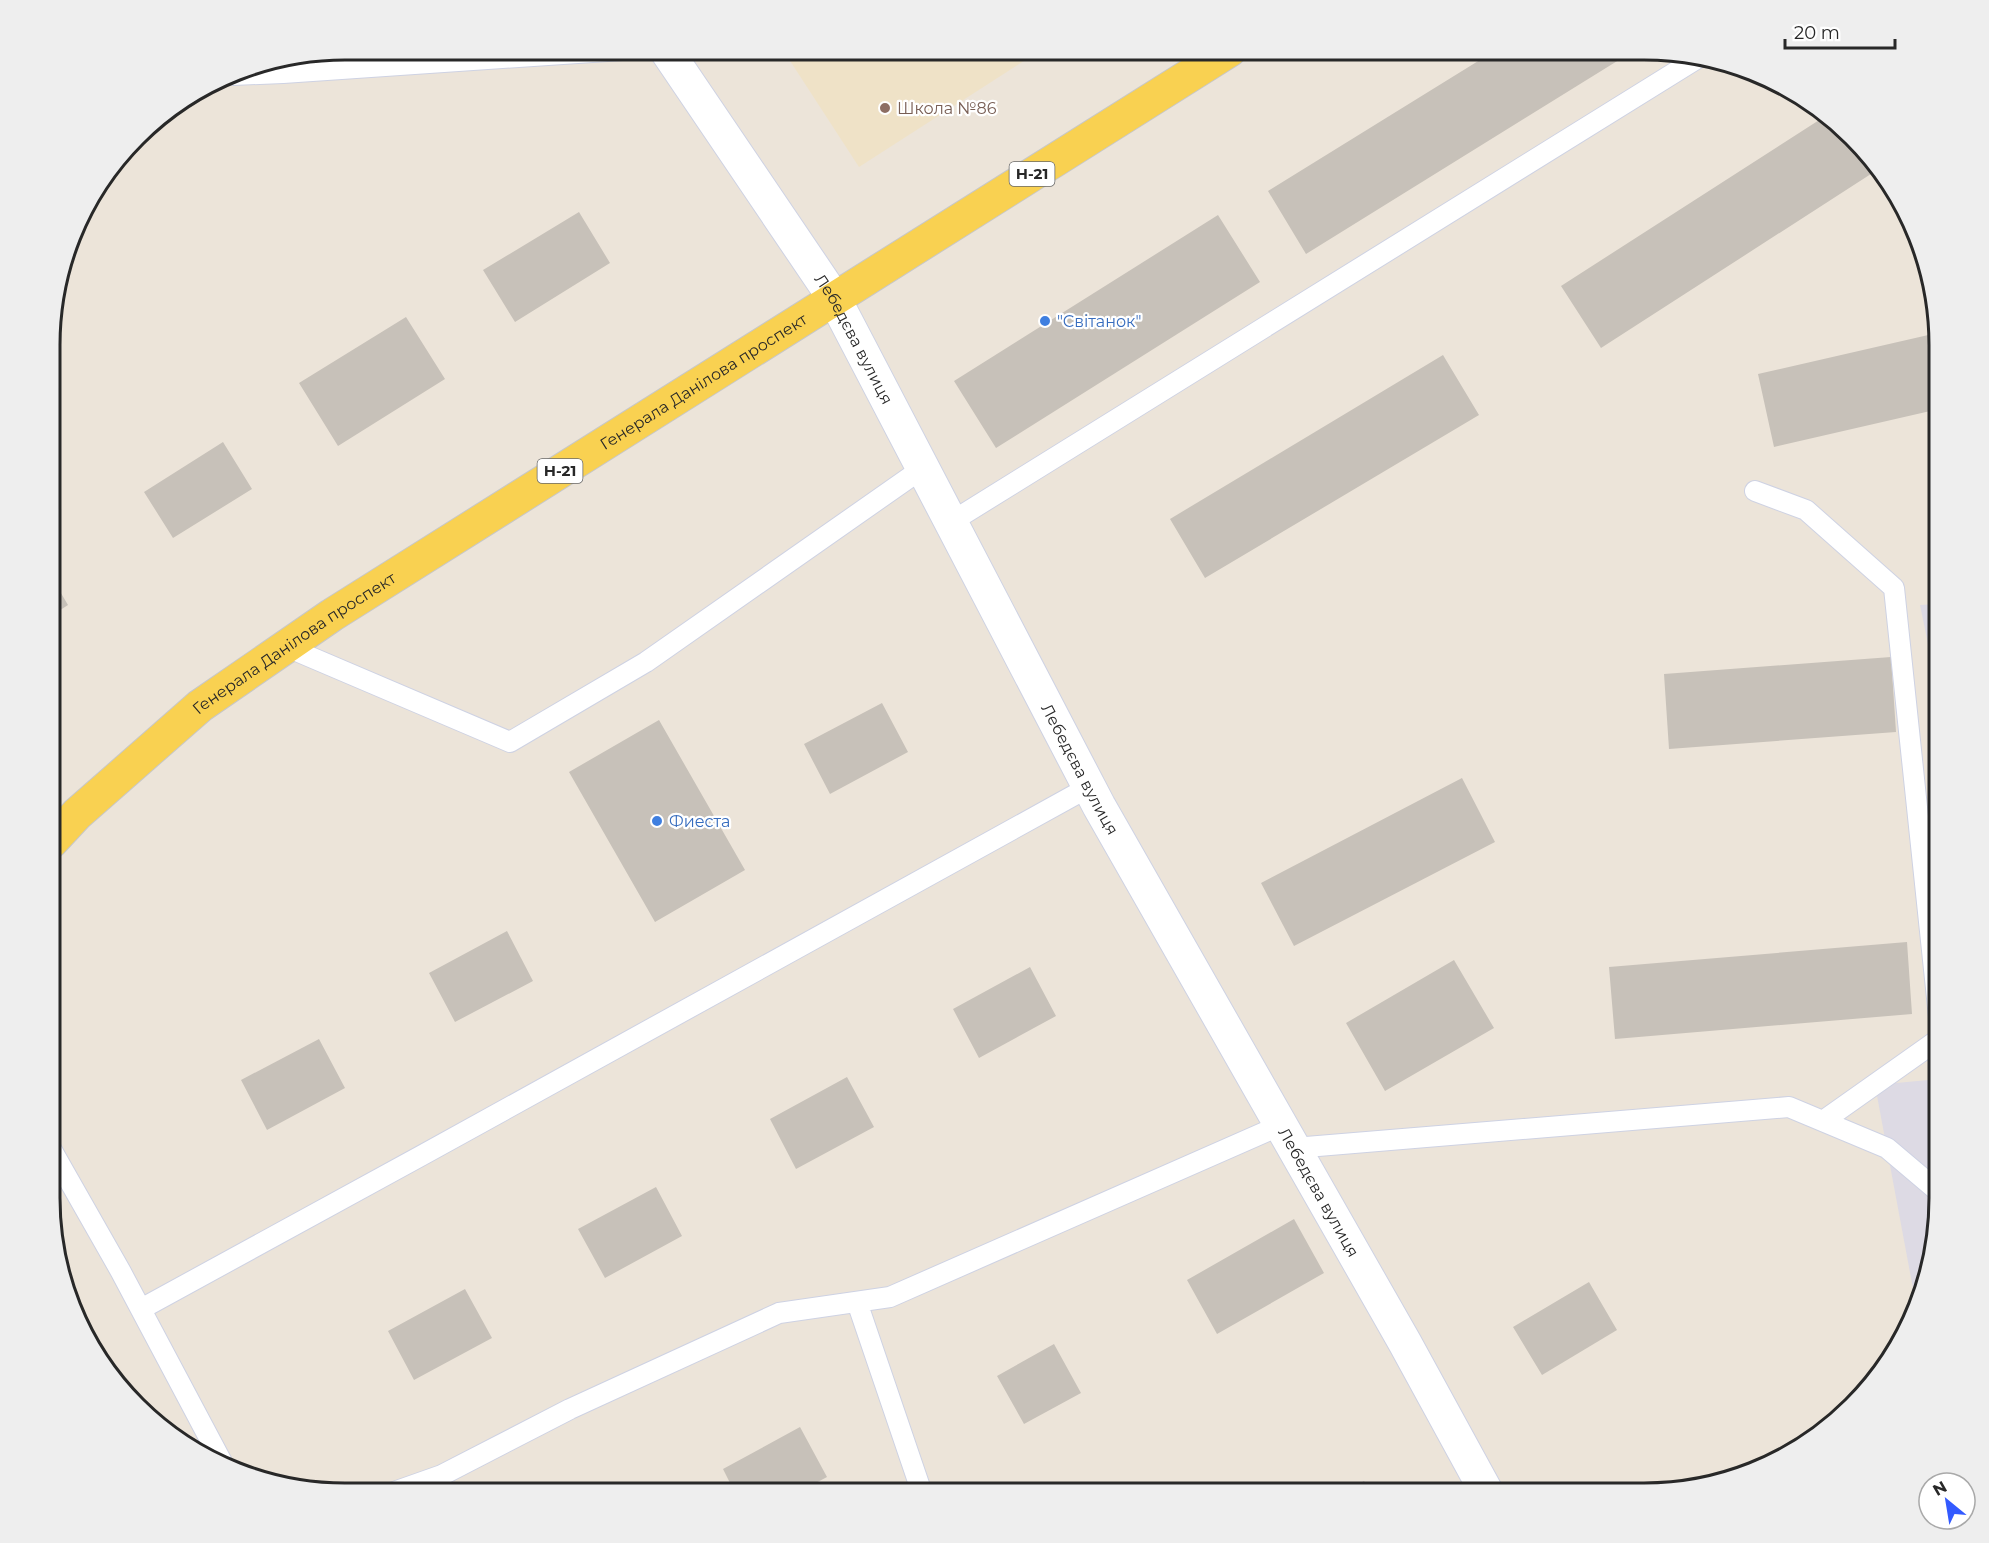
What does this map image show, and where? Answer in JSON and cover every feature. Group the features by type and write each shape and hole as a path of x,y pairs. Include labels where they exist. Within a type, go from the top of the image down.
{"main road":[{"name":"Генерала Данілова проспект","path":"60,832 77,814 200,706 332,615 1214,60"}],"street":[{"name":"Лебедєва вулиця","path":"673,60 834,298 1089,787 1405,1343 1482,1483"}],"lane":[{"path":"257,74 473,60"},
{"path":"951,522 1690,63"},
{"path":"287,647 510,742 646,662 923,468"},
{"path":"1755,491 1806,510 1894,588 1929,922"},
{"path":"141,1309 431,1152 1089,787"},
{"path":"1823,1121 1929,1046"},
{"path":"418,1483 442,1474 570,1409 779,1313 890,1297 1287,1136 1789,1107 1887,1148 1929,1184"},
{"path":"60,1165 141,1309 217,1453"},
{"path":"857,1302 919,1483"}],"shaded area":[{"name":"Школа №86","path":"789,60 1025,60 859,167"},
{"path":"1920,605 1929,605 1929,649"},
{"path":"1929,1080 1927,1236 1913,1291 1875,1085"}],"building":[{"path":"1480,60 1619,60 1306,254 1268,191"},
{"path":"1819,120 1846,143 1872,173 1601,348 1561,286"},
{"path":"579,212 610,263 515,322 483,270"},
{"path":"1218,215 1260,282 996,448 954,381"},
{"path":"406,317 445,379 338,446 299,383"},
{"path":"1928,335 1929,411 1774,447 1758,374"},
{"path":"1443,355 1479,415 1205,578 1170,519"},
{"path":"223,442 252,489 173,538 144,492"},
{"path":"60,592 68,605 60,610"},
{"path":"1891,657 1896,732 1669,749 1664,674"},
{"path":"882,703 908,752 830,794 804,744"},
{"name":"Фиеста","path":"659,720 745,870 655,922 569,772"},
{"path":"1462,778 1495,842 1294,946 1261,883"},
{"path":"507,931 533,981 455,1022 429,973"},
{"path":"1907,942 1912,1014 1615,1039 1609,967"},
{"path":"1454,960 1494,1028 1385,1091 1346,1023"},
{"path":"1030,967 1056,1016 979,1058 953,1009"},
{"path":"319,1039 345,1088 267,1130 241,1080"},
{"path":"847,1077 874,1127 796,1169 770,1119"},
{"path":"656,1187 682,1236 605,1278 578,1229"},
{"path":"1294,1219 1324,1273 1217,1334 1187,1280"},
{"path":"1589,1282 1617,1330 1542,1375 1513,1327"},
{"path":"465,1289 492,1338 414,1380 388,1331"},
{"path":"1054,1344 1081,1393 1024,1424 997,1376"},
{"path":"800,1427 827,1477 816,1483 730,1483 723,1469"}],"place":[{"name":"Школа №86","path":"885,108"},
{"name":"\"Світанок\"","path":"1045,321"},
{"name":"Фиеста","path":"657,821"}]}
